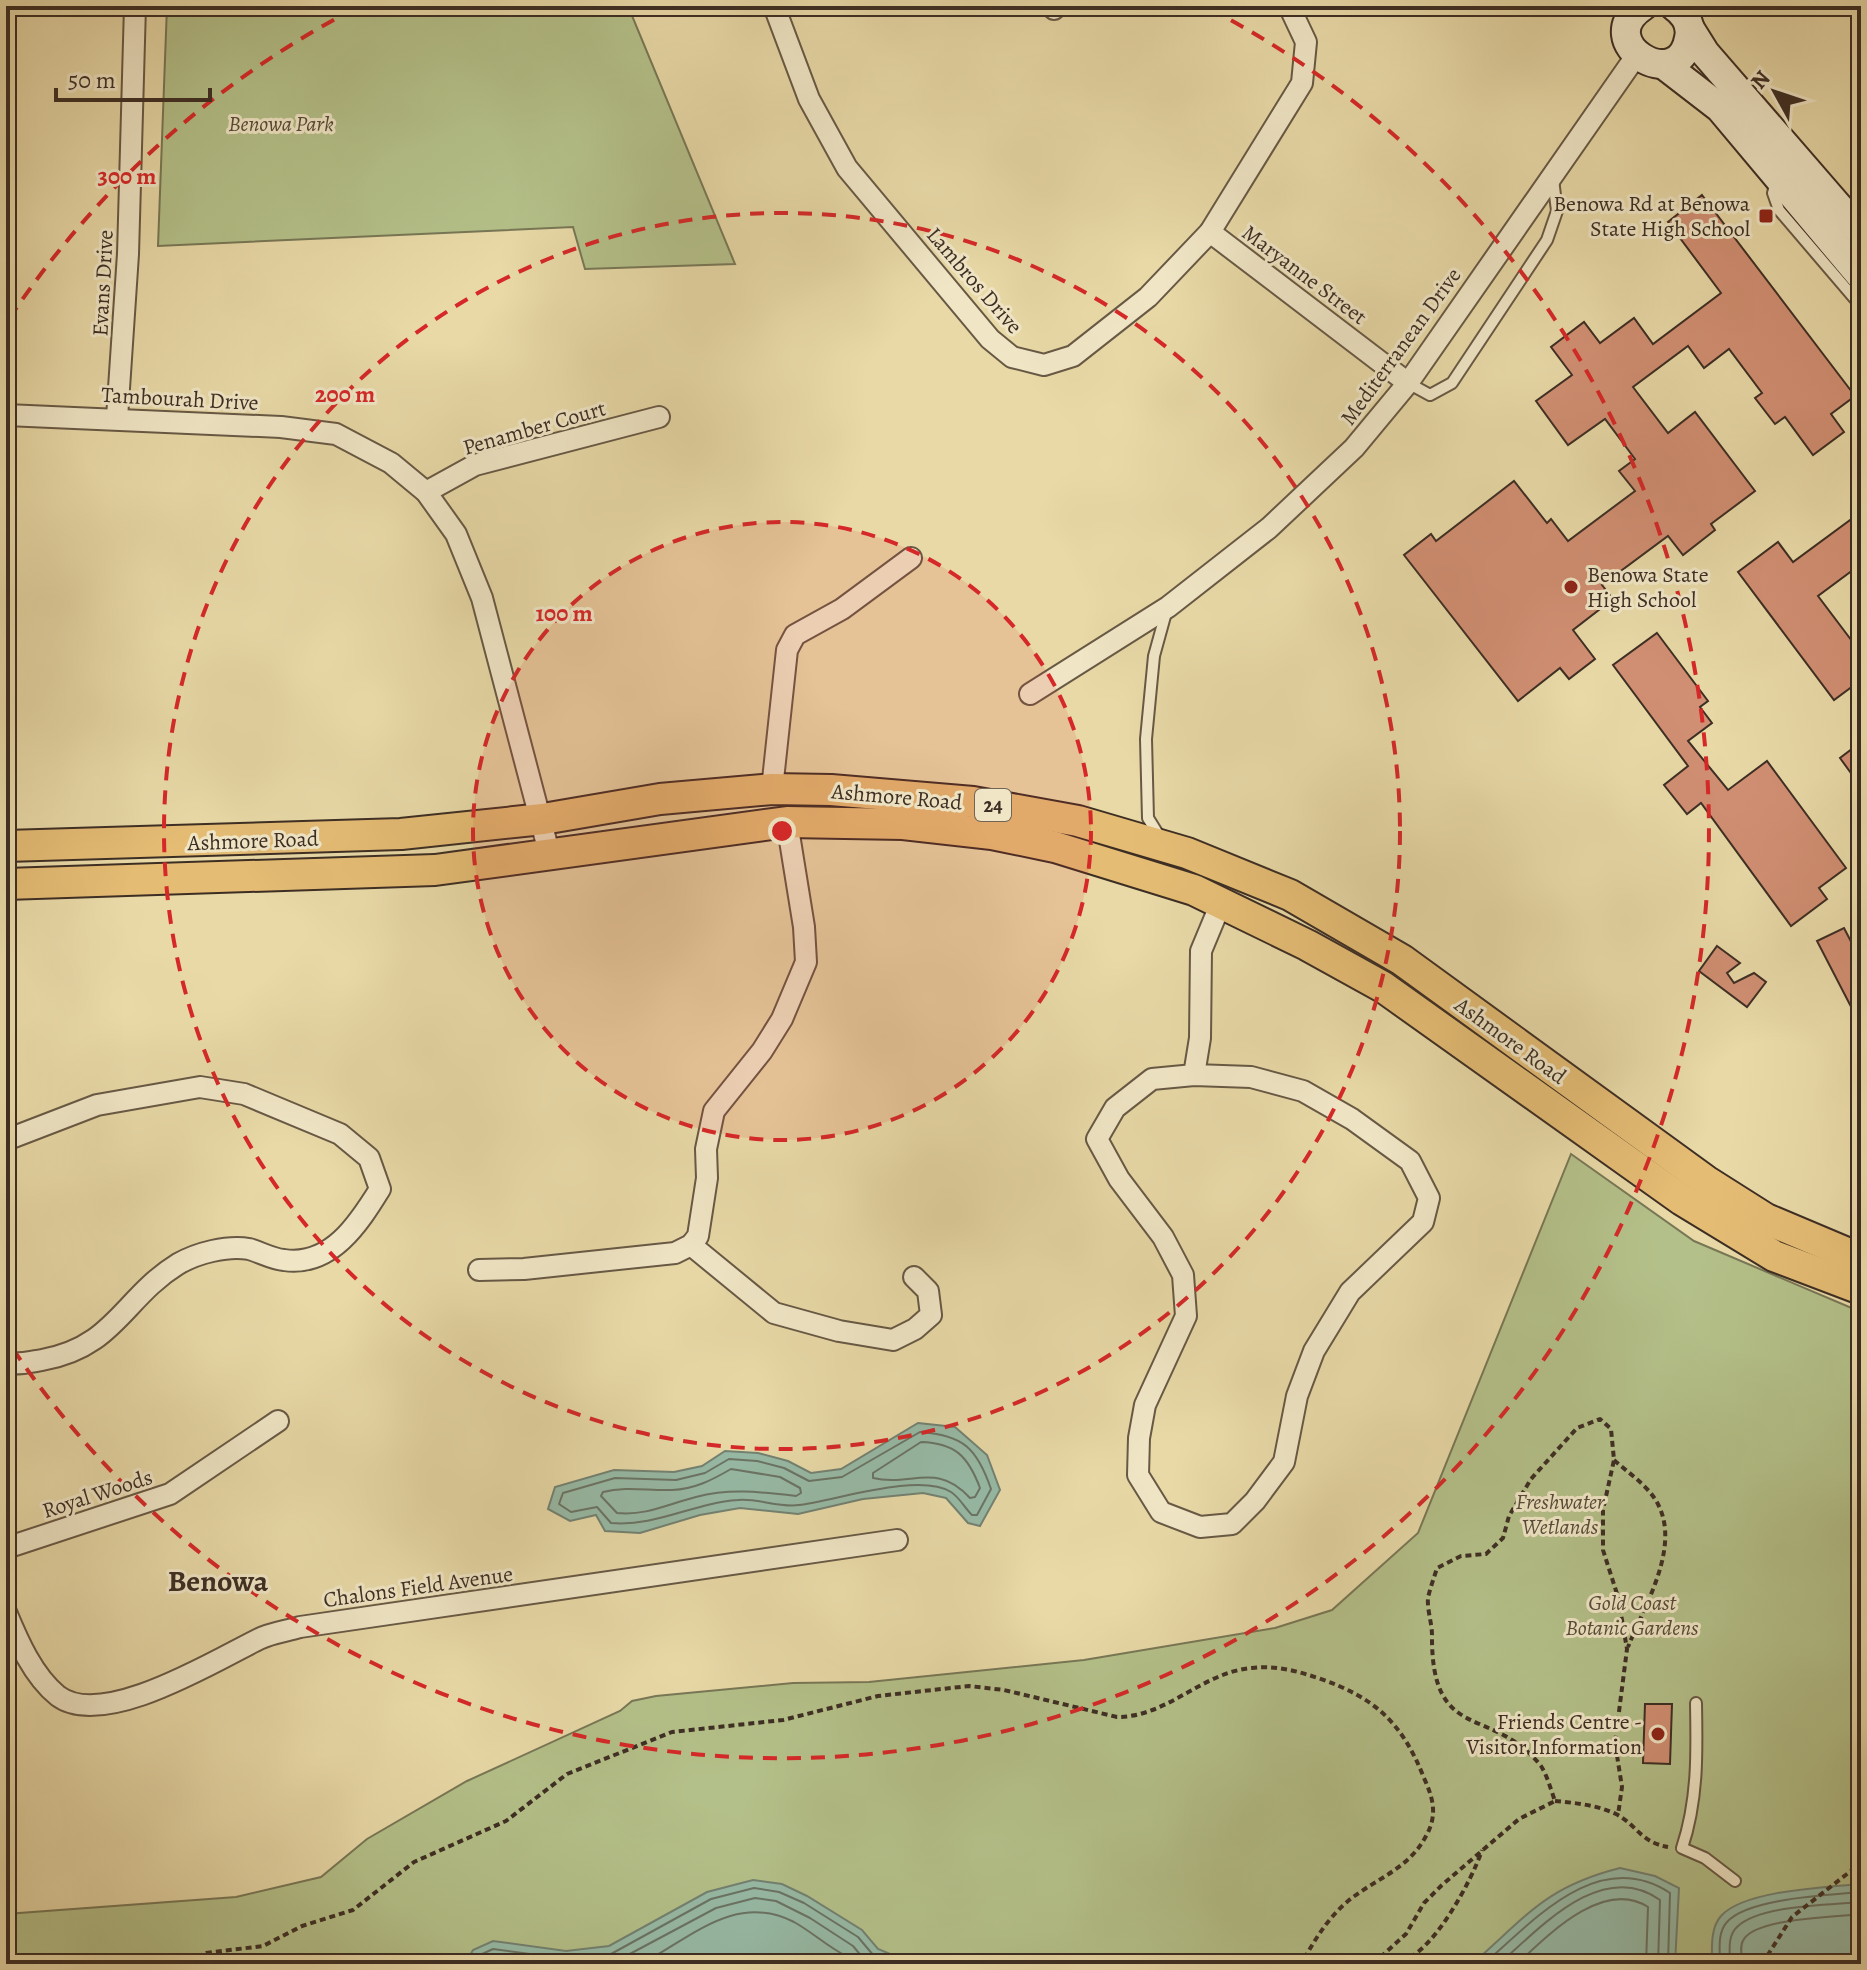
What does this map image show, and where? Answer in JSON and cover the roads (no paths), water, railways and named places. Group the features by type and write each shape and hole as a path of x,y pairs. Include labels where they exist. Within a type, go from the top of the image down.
{"main road":[{"path":"1638,7 1628,28 1630,47 1636,56 1644,61 1663,64 1720,108 1861,276"},
{"path":"1663,64 1681,56 1684,13"},
{"path":"1684,13 1705,53 1861,233"},
{"name":"Ashmore Road","path":"6,846 324,838 543,819 660,799 772,789 831,790 973,802 1078,821 1165,846 1290,895 1402,960 1754,1212 1861,1259"},
{"name":"Ashmore Road","path":"6,884 402,872 550,856 787,822 903,824 992,834 1087,854 1194,890 1383,987 1682,1200 1774,1256 1861,1289"}],"street":[{"name":"Evans Drive","path":"117,418 128,254 135,6"},
{"name":"Lambros Drive","path":"774,6 809,99 847,168 990,339 1012,357 1044,365 1073,356 1148,297 1210,232 1302,83 1306,42 1289,6"},
{"name":"Mediterranean Drive","path":"1030,694 1168,607 1269,528 1354,448 1408,383 1636,56"},
{"name":"Maryanne Street","path":"1210,232 1408,383"},
{"name":"Tambourah Drive","path":"6,415 117,418 336,434 391,463 426,492 456,534 482,598 543,819 550,856"},
{"name":"Penamber Court","path":"426,492 475,465 659,417"},
{"path":"772,789 787,650 795,635 842,609 911,558"},
{"path":"479,1270 524,1269 675,1253 691,1245 698,1236 707,1178 706,1149 714,1111 769,1040 806,962 804,927 787,822"},
{"path":"1194,1075 1200,1038 1201,951 1221,903"},
{"path":"1194,1075 1251,1077 1303,1091 1352,1119 1410,1161 1429,1198 1423,1222 1350,1292 1314,1351 1297,1396 1284,1462 1255,1501 1232,1524 1200,1527 1161,1512 1138,1475 1139,1438 1145,1405 1186,1316 1183,1275 1163,1237 1119,1179 1097,1139 1115,1108 1152,1079 1194,1075"},
{"path":"6,1140 97,1105 200,1087 244,1094 340,1134 369,1158 380,1189 356,1228 322,1255 286,1261 245,1248 211,1251 180,1264 145,1290 117,1324 92,1344 57,1357 16,1365 6,1363"},
{"path":"691,1245 774,1313 866,1337 893,1340 915,1329 931,1315 928,1291 914,1277"},
{"name":"Royal Woods","path":"6,1548 170,1494 278,1421"},
{"name":"Chalons Field Avenue","path":"6,1612 38,1672 59,1697 90,1706 119,1702 219,1661 262,1637 300,1627 897,1540"}],"lane":[{"path":"1408,383 1430,395 1452,383 1547,240 1557,211 1552,173"},
{"path":"1777,176 1773,193 1779,210 1861,306"},
{"path":"1165,846 1148,818 1146,739 1154,656 1168,607"},
{"path":"1696,1703 1697,1780 1692,1817 1682,1848 1705,1858 1735,1881"}],"water":[{"path":"918,1423 955,1427 987,1455 1000,1490 980,1526 968,1523 946,1498 923,1493 863,1499 798,1514 740,1508 700,1515 640,1533 605,1531 596,1515 570,1521 548,1509 555,1487 614,1470 674,1472 702,1466 725,1451 758,1453 788,1461 811,1473 841,1469"},
{"path":"1620,1868 1655,1876 1679,1888 1675,1964 1472,1964 1538,1905 1573,1884"},
{"path":"753,1880 782,1884 807,1896 862,1930 878,1949 914,1964 465,1964 473,1950 493,1941 566,1951 609,1946 707,1892"},
{"path":"1861,1884 1861,1964 1712,1964 1715,1926 1732,1907 1787,1891"}],"place":[{"name":"Benowa Rd at Benowa State High School","path":"1766,216"},
{"name":"Benowa State High School","path":"1571,587"},
{"name":"Friends Centre - Visitor Information","path":"1658,1734"}],"district":[{"name":"Benowa","path":"218,1581"}],"park label":[{"name":"Benowa Park","path":"281,123"},
{"name":"Freshwater Wetlands","path":"1560,1514"},
{"name":"Gold Coast Botanic Gardens","path":"1632,1614"}]}
